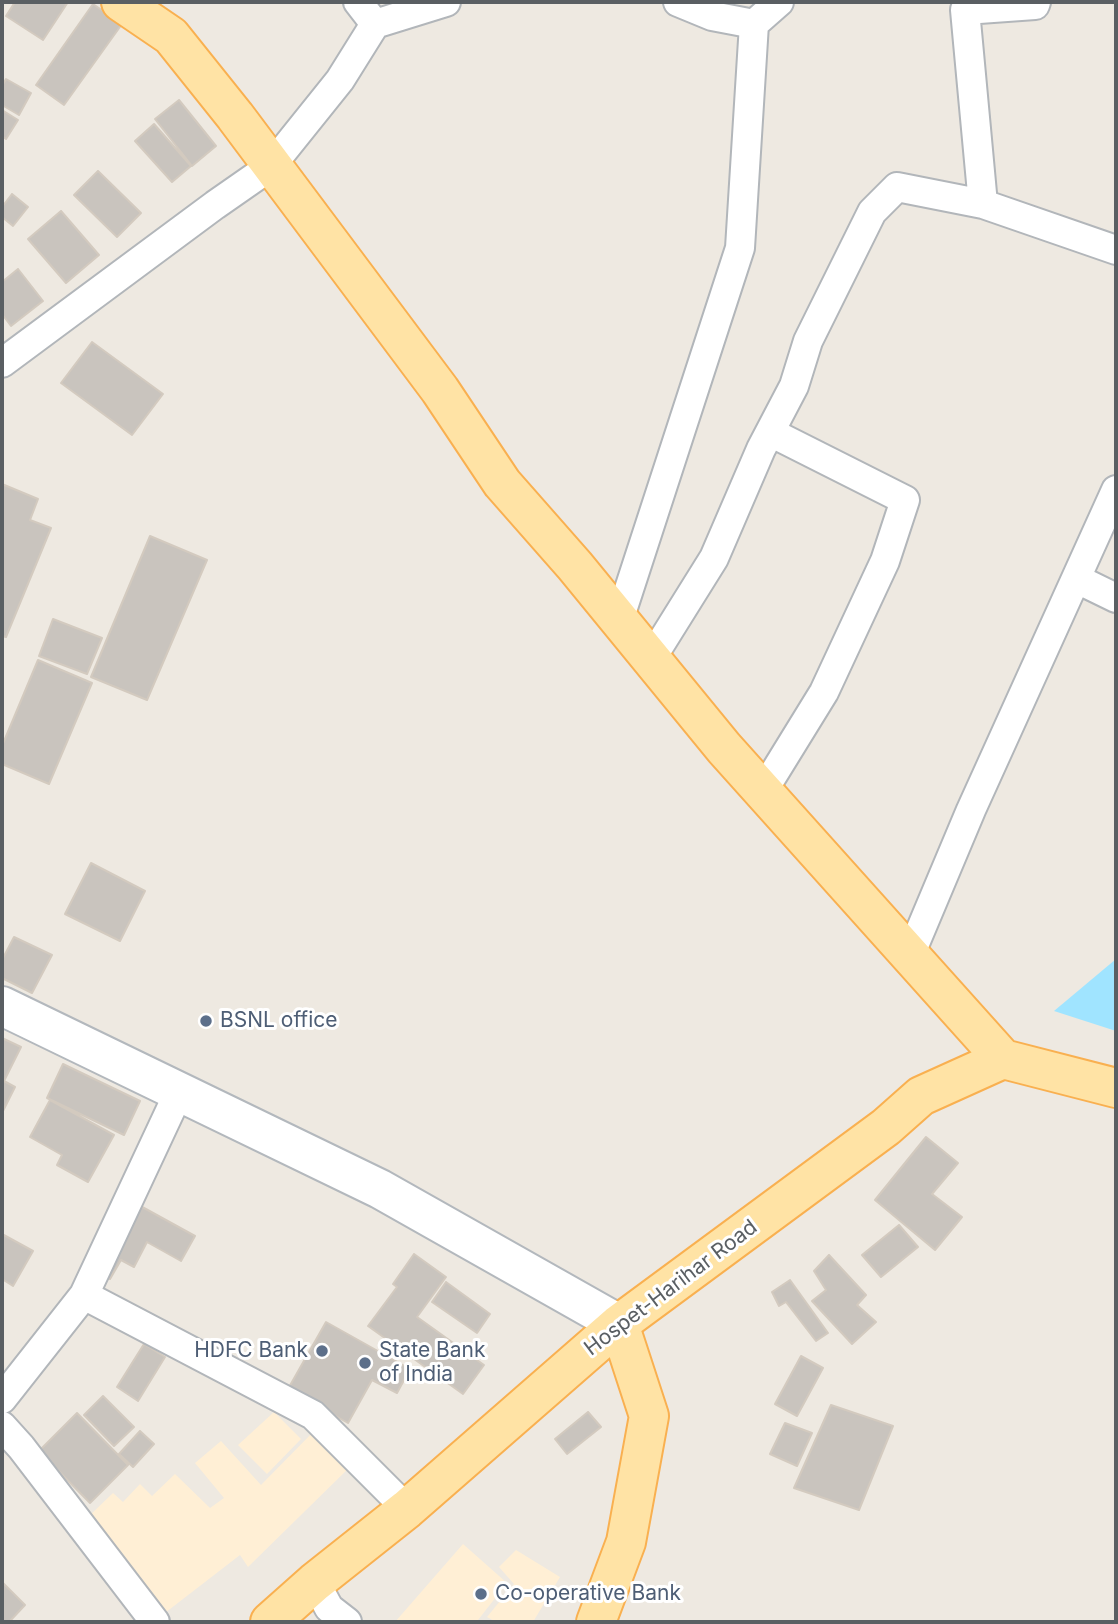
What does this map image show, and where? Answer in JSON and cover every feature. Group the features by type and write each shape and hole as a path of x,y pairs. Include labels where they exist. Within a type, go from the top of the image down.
{"main road":[{"path":"121,2 164,19 440,390 502,484 763,791 1003,1059 1116,1088"},
{"path":"2,1006 380,1189 619,1324 649,1416 626,1542 596,1622"},
{"name":"Hospet-Harihar Road","path":"270,1622 314,1582 407,1509 619,1324 886,1127 921,1096 1003,1059"}],"street":[{"path":"2,363 271,166 340,80 367,13 446,2"},
{"path":"678,2 715,9 754,23"},
{"path":"619,620 740,248 754,23 779,2"},
{"path":"983,204 965,10 1035,5 1036,2"},
{"path":"650,659 714,558 770,432 794,386 808,341 872,212 897,187 983,204 1116,250"},
{"path":"763,791 824,692 885,561 905,499 770,432"},
{"path":"910,955 971,810 1116,490"},
{"path":"1077,579 1116,598"},
{"path":"2,1399 84,1295 179,1092"},
{"path":"84,1295 313,1415 407,1509"},
{"path":"2,1426 155,1622"},
{"path":"314,1582 329,1608 347,1622"}],"shaded area":[{"path":"274,1412 301,1439 267,1474 238,1445"},
{"path":"317,1428 353,1464 248,1567 240,1555 161,1616 87,1518 113,1493 123,1502 140,1484 152,1496 175,1474 210,1508 224,1498 195,1463 221,1441 261,1485"},
{"path":"463,1544 507,1583 478,1620 481,1622 395,1622"},
{"path":"516,1550 560,1577 533,1622 496,1622 487,1617 514,1584 499,1567"}],"water":[{"path":"1116,959 1116,1031 1054,1011"}],"building":[{"path":"15,2 68,2 43,40 6,16"},
{"path":"93,4 122,24 64,105 36,85"},
{"path":"6,79 31,93 19,115 2,105 2,86"},
{"path":"179,100 216,146 192,166 155,119"},
{"path":"2,110 18,120 6,139 2,136"},
{"path":"154,124 191,166 172,182 135,141"},
{"path":"98,171 141,213 117,237 74,195"},
{"path":"12,194 28,207 13,226 2,217 2,207"},
{"path":"61,211 99,255 66,283 28,239"},
{"path":"18,269 43,301 11,326 2,314 2,282"},
{"path":"92,342 163,394 132,435 61,383"},
{"path":"2,484 38,499 30,520 51,528 6,637 2,636"},
{"path":"150,536 207,560 147,700 91,677"},
{"path":"53,619 102,638 87,674 39,656"},
{"path":"38,660 92,683 49,784 2,764 2,746"},
{"path":"91,863 145,891 120,941 65,914"},
{"path":"14,937 52,955 32,993 2,978 2,960"},
{"path":"2,1038 21,1047 4,1081 15,1087 2,1113"},
{"path":"63,1064 140,1101 124,1135 47,1098"},
{"path":"50,1100 114,1135 88,1182 57,1165 62,1155 30,1137"},
{"path":"926,1137 958,1163 932,1194 962,1217 935,1250 875,1200"},
{"path":"135,1203 195,1236 181,1261 147,1242 134,1267 121,1260 110,1279 97,1272"},
{"path":"899,1225 918,1247 881,1277 862,1255"},
{"path":"2,1234 33,1251 13,1286 2,1279"},
{"path":"414,1254 446,1277 417,1317 484,1365 463,1394 368,1326 397,1287 393,1284"},
{"path":"829,1255 866,1295 857,1305 876,1322 852,1344 812,1301 826,1290 814,1271"},
{"path":"790,1280 828,1333 816,1341 786,1302 779,1306 772,1292"},
{"path":"446,1282 490,1314 477,1333 432,1302"},
{"path":"326,1322 410,1369 397,1393 372,1380 348,1423 288,1389"},
{"path":"144,1344 165,1357 138,1401 117,1387"},
{"path":"801,1356 823,1368 797,1416 775,1404"},
{"path":"103,1396 134,1427 114,1446 84,1415"},
{"path":"831,1405 893,1426 859,1510 794,1488"},
{"path":"588,1412 601,1427 567,1454 555,1439"},
{"path":"77,1413 128,1465 90,1503 39,1451"},
{"path":"785,1423 812,1433 797,1466 770,1454"},
{"path":"140,1431 154,1444 133,1467 119,1454"},
{"path":"2,1582 25,1605 9,1622 2,1622"}],"place":[{"name":"BSNL office","path":"206,1021"},
{"name":"HDFC Bank","path":"322,1351"},
{"name":"State Bank of India","path":"365,1363"},
{"name":"Co-operative Bank","path":"481,1594"}]}
